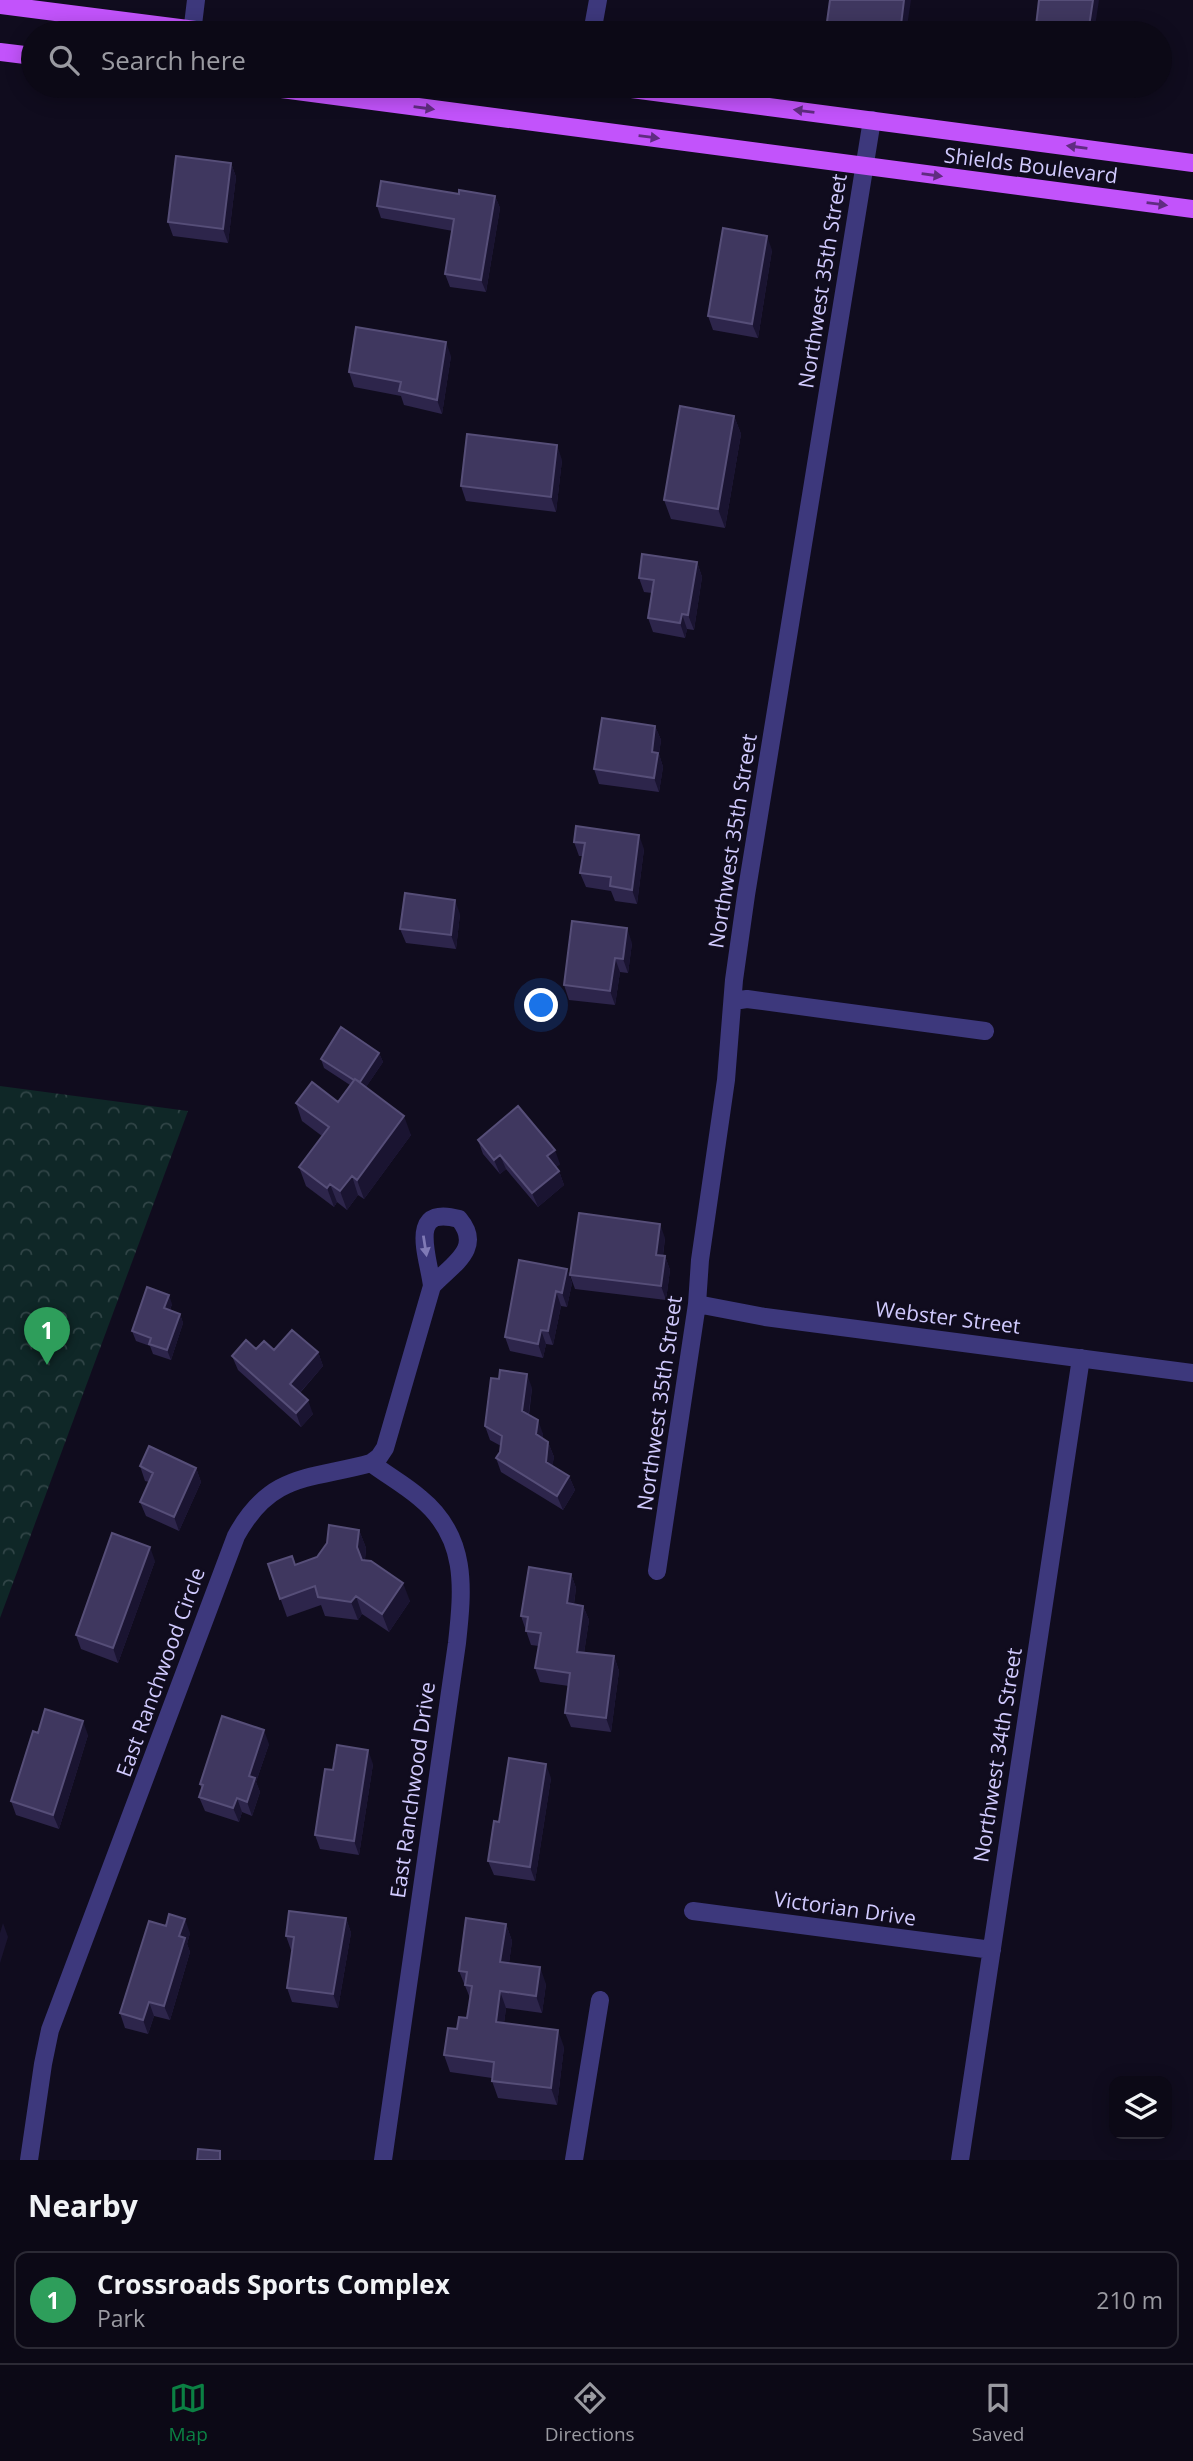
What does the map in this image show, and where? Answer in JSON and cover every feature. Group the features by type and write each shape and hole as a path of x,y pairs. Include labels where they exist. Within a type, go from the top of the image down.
{"main road":[{"path":"0,5 118,21"},
{"path":"0,51 21,54"},
{"name":"Shields Boulevard","path":"350,98 1193,209"},
{"name":"Shields Boulevard","path":"702,98 1193,163"}],"street":[{"path":"193,21 196,0"},
{"path":"594,21 598,0"},
{"name":"Northwest 35th Street","path":"657,1571 697,1304 700,1260 726,1080 733,980 872,120"},
{"path":"733,1001 747,999 985,1031"},
{"path":"371,1463 385,1448 432,1286"},
{"name":"Webster Street","path":"697,1304 765,1317 1193,1373"},
{"name":"Northwest 34th Street","path":"960,2160 1081,1358"},
{"name":"East Ranchwood Circle","path":"29,2160 50,2030 236,1536 245,1519 259,1503 288,1483 308,1476 371,1463"},
{"name":"East Ranchwood Drive","path":"371,1463 421,1498 448,1530 457,1553 462,1597 383,2160"},
{"name":"Victorian Drive","path":"693,1911 992,1950"},
{"path":"574,2160 600,2000"}],"green space":[{"path":"0,1086 188,1111 0,1618"}],"building":[{"path":"830,0 904,0 901,21 827,21"},
{"path":"1039,0 1093,0 1090,21 1037,21"},
{"path":"176,156 231,163 223,229 168,222"},
{"path":"381,181 459,194 459,190 495,196 481,280 445,274 454,219 377,206"},
{"path":"723,228 767,236 752,324 708,316"},
{"path":"356,327 446,342 437,400 399,391 401,382 349,372"},
{"path":"680,406 734,416 718,509 664,500"},
{"path":"467,434 557,445 551,497 461,486"},
{"path":"642,554 697,562 688,615 682,614 680,623 648,618 654,580 639,578"},
{"path":"602,718 655,726 652,752 658,753 654,778 594,769"},
{"path":"576,826 639,835 632,890 610,886 611,877 580,873 585,843 574,842"},
{"path":"405,893 455,900 451,935 400,929"},
{"path":"572,921 627,928 623,959 615,958 610,991 564,985"},
{"path":"341,1027 379,1053 360,1082 321,1059"},
{"path":"355,1079 404,1116 357,1180 352,1176 340,1191 330,1184 327,1188 299,1167 329,1127 296,1103 312,1082 338,1102"},
{"path":"518,1106 555,1150 547,1156 559,1171 532,1193 500,1155 494,1160 478,1140"},
{"path":"579,1213 660,1224 656,1255 665,1256 661,1286 570,1275"},
{"path":"519,1260 567,1269 562,1293 556,1291 548,1331 541,1330 538,1344 505,1337"},
{"path":"147,1287 169,1295 164,1308 180,1314 167,1350 149,1344 151,1338 132,1331"},
{"path":"292,1330 318,1352 290,1384 308,1400 296,1413 232,1356 246,1340 256,1349 264,1341 274,1350"},
{"path":"500,1370 527,1374 522,1411 538,1420 536,1434 548,1442 546,1462 569,1476 557,1496 496,1458 500,1452 502,1436 485,1426 491,1378 499,1379"},
{"path":"149,1446 196,1468 174,1517 140,1502 153,1473 140,1466"},
{"path":"329,1525 359,1530 357,1547 362,1560 371,1561 403,1583 382,1614 356,1596 351,1602 318,1597 315,1586 280,1599 268,1564 292,1556 295,1565 317,1557 327,1543"},
{"path":"112,1533 150,1547 113,1648 76,1635"},
{"path":"529,1567 571,1574 567,1603 583,1606 577,1652 614,1656 606,1718 565,1713 570,1673 535,1668 541,1633 526,1631 528,1617 521,1616"},
{"path":"45,1709 83,1721 53,1815 11,1801 33,1731 38,1733"},
{"path":"222,1716 264,1730 249,1776 255,1778 247,1802 237,1798 233,1808 199,1797 203,1785 200,1784"},
{"path":"337,1745 368,1750 354,1841 315,1835 325,1769 333,1770"},
{"path":"509,1758 546,1764 530,1867 488,1861 494,1821 499,1822"},
{"path":"289,1911 346,1918 333,1994 287,1988 294,1937 286,1936"},
{"path":"169,1914 185,1919 179,1936 185,1938 164,2006 149,2002 143,2020 120,2013 149,1921 166,1926"},
{"path":"466,1918 506,1924 500,1962 540,1967 536,1996 500,1991 496,2022 558,2030 551,2088 492,2081 494,2062 444,2055 448,2028 457,2029 459,2017 467,2018 472,1986 465,1985 467,1972 459,1971"},
{"path":"198,2149 220,2151 220,2160 197,2160"}],"place":[{"name":"Crossroads Sports Complex","path":"47,1365"}]}
